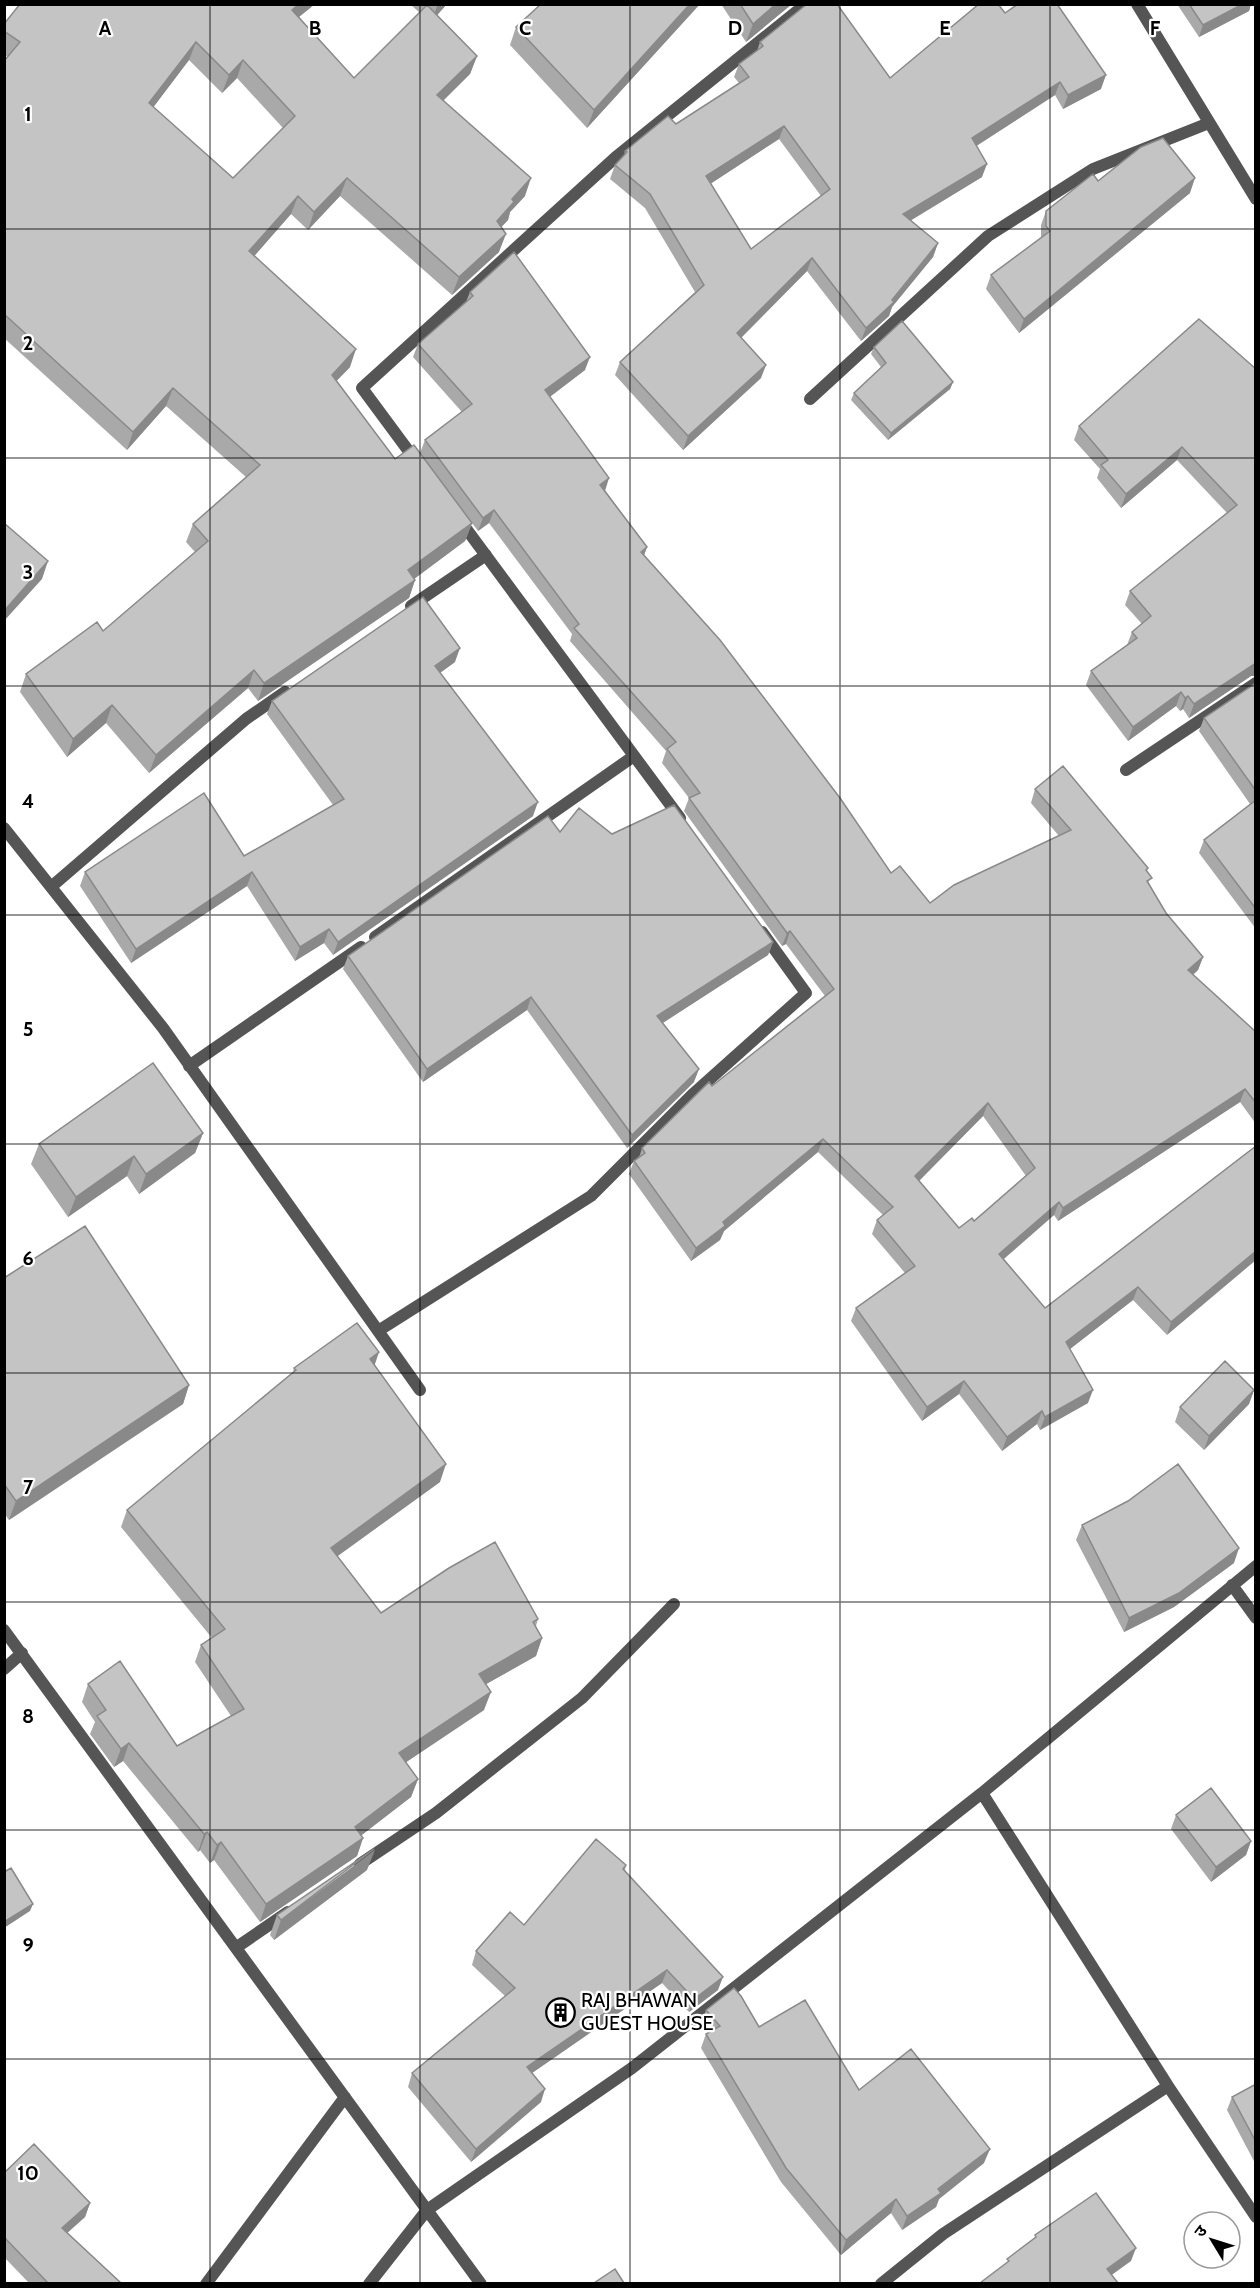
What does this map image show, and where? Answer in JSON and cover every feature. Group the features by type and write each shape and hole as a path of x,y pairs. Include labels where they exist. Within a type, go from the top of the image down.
{"street":[{"path":"424,471 362,388 616,157 806,4"},
{"path":"1137,4 1256,200"},
{"path":"810,399 988,236 1093,169 1209,123"},
{"path":"451,508 689,831"},
{"path":"400,614 486,555"},
{"path":"1126,770 1256,683"},
{"path":"51,887 246,719 294,686"},
{"path":"189,1066 634,756"},
{"path":"4,828 163,1028 420,1390"},
{"path":"378,1331 591,1197 692,1095 806,993 758,926"},
{"path":"369,2283 427,2210 632,2068 982,1793 1256,1566"},
{"path":"1232,1585 1256,1618"},
{"path":"346,1874 435,1814 582,1698 674,1604"},
{"path":"4,1630 481,2283"},
{"path":"4,1669 22,1653"},
{"path":"982,1793 1168,2086 1256,2217"},
{"path":"237,1947 297,1907"},
{"path":"881,2283 943,2234 1168,2086"},
{"path":"206,2283 345,2097"}],"building":[{"path":"20,4 299,4 292,10 354,78 427,5 477,56 437,95 531,178 512,199 514,202 497,221 506,234 459,277 347,178 314,212 298,196 249,251 356,349 332,375 395,459 414,445 472,523 408,570 415,580 264,683 254,670 156,755 112,705 73,739 26,674 97,622 103,631 208,541 193,524 260,465 173,388 133,432 4,314 4,61 20,42 4,31 4,24","holes":["196,42 229,75 243,60 295,116 233,178 149,103"]},
{"path":"541,4 690,4 594,110 516,27"},
{"path":"740,4 776,4 753,24"},
{"path":"807,4 837,4 890,78 979,4 998,4 1005,13 1018,4 1057,4 1106,75 1068,95 1060,82 972,138 987,164 903,214 938,243 892,300 894,302 866,328 812,258 737,333 766,365 688,436 620,362 704,285 650,194 615,165 627,152 625,151 668,116 676,124 749,77 739,64 763,46 760,42","holes":["784,126 830,189 751,249 706,176"]},
{"path":"1189,4 1243,4 1203,25"},
{"path":"1163,138 1195,178 1024,319 991,275 1050,231 1046,226 1046,211 1093,174 1098,181 1141,147"},
{"path":"514,252 590,357 545,390 609,478 600,485 647,547 641,552 720,640 840,798 891,873 900,866 930,903 954,885 1071,830 1035,789 1063,766 1148,868 1146,870 1152,878 1147,881 1166,913 1203,957 1188,970 1256,1032 1256,1103 1245,1089 1063,1208 1059,1202 999,1254 1045,1308 1256,1146 1256,1251 1171,1322 1138,1287 1066,1342 1093,1390 1045,1417 1042,1411 1007,1437 964,1381 927,1407 856,1308 915,1266 877,1220 893,1207 823,1139 723,1222 725,1226 696,1248 634,1161 645,1153 642,1148 709,1082 712,1086 834,989 790,931 787,933 689,798 700,793 667,749 676,742 574,628 579,624 494,510 483,518 425,440 472,404 418,344 473,296 470,292","holes":["988,1103 1035,1168 974,1221 972,1218 959,1228 915,1176"]},
{"path":"1199,319 1256,369 1256,663 1194,704 1188,696 1185,698 1181,692 1133,727 1091,671 1137,638 1132,632 1151,616 1130,591 1237,505 1182,447 1126,494 1101,465 1108,460 1079,426"},
{"path":"902,321 953,382 891,433 854,393 886,363 874,347"},
{"path":"4,523 48,561 4,611"},
{"path":"423,597 460,648 435,666 538,802 338,942 329,929 300,947 252,872 136,949 85,872 204,793 244,856 344,799 272,701"},
{"path":"1256,683 1256,791 1204,718"},
{"path":"1256,800 1256,909 1204,840"},
{"path":"674,805 773,942 657,1016 699,1069 632,1135 531,997 427,1069 348,956 548,816 560,832 579,808 612,834"},
{"path":"153,1063 203,1133 146,1174 134,1156 76,1197 39,1144"},
{"path":"85,1226 189,1385 16,1501 4,1484 4,1278"},
{"path":"357,1323 379,1352 370,1359 446,1464 331,1548 381,1613 449,1568 495,1542 538,1619 533,1622 542,1638 479,1674 491,1692 399,1753 418,1779 355,1827 363,1838 266,1904 221,1842 217,1845 207,1832 204,1834 129,1743 121,1749 97,1716 106,1710 88,1684 120,1661 177,1746 244,1709 201,1645 225,1629 127,1510 296,1370 294,1368"},
{"path":"1225,1361 1254,1390 1209,1436 1180,1407"},
{"path":"1178,1464 1239,1548 1179,1593 1129,1618 1082,1525 1128,1501"},
{"path":"1211,1788 1251,1841 1216,1867 1176,1815"},
{"path":"596,1839 626,1865 623,1869 723,1977 694,1999 667,1970 527,2067 545,2089 476,2149 412,2073 515,1988 476,1951 510,1912 524,1925"},
{"path":"374,1849 281,1920 277,1915"},
{"path":"11,1868 33,1904 4,1922 4,1872"},
{"path":"734,1988 759,2027 805,2000 859,2090 911,2049 990,2149 938,2189 941,2193 907,2216 896,2199 846,2240 786,2168 706,2034 720,2026 706,2010"},
{"path":"1256,2084 1256,2142 1232,2097"},
{"path":"34,2144 90,2203 62,2228 121,2283 48,2283 4,2237 4,2173"},
{"path":"1096,2193 1136,2248 1107,2269 1118,2283 980,2283 1009,2261 1007,2259 1036,2237 1035,2235"},
{"path":"615,2269 624,2283 594,2283"}],"place":[{"name":"RAJ BHAWAN GUEST HOUSE","path":"560,2012"}]}
